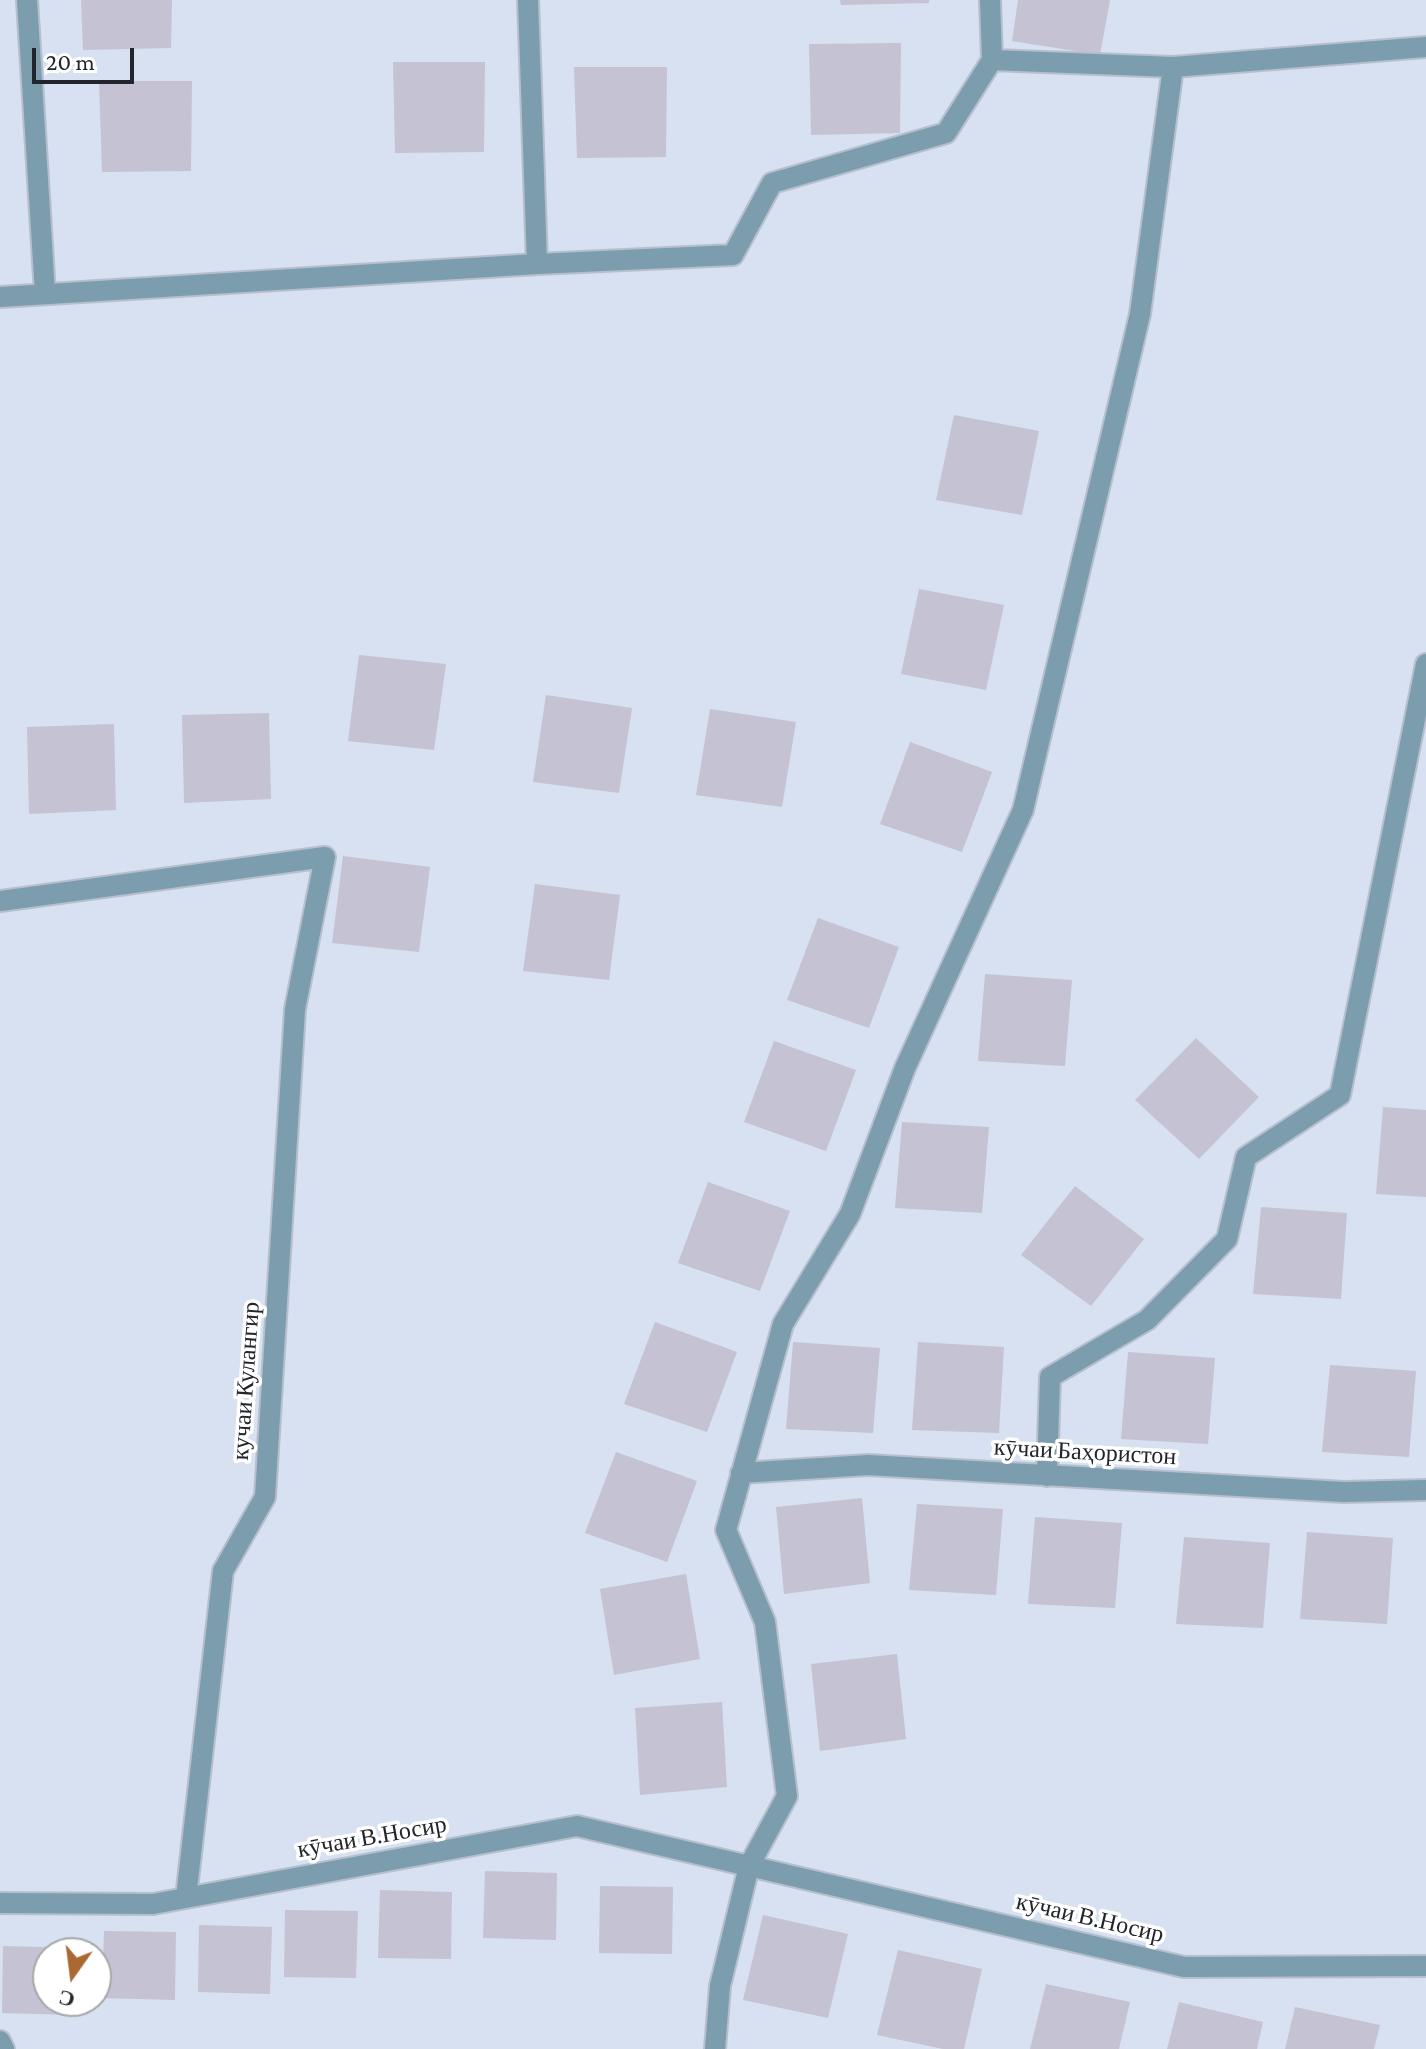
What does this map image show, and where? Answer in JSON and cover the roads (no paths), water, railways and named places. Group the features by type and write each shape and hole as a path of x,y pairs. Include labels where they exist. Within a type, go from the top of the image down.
{"street":[{"path":"27,0 45,294"},
{"path":"528,0 537,264"},
{"path":"0,297 733,255 772,183 946,133 992,60 990,0"},
{"path":"992,60 1173,67 1426,47"},
{"path":"715,2049 720,1986 749,1866 787,1796 765,1622 726,1530 783,1324 850,1214 905,1068 1023,810 1140,314 1173,67"},
{"path":"1047,1476 1050,1377 1147,1320 1227,1239 1246,1157 1340,1095 1426,664"},
{"name":"кучаи Кулангир","path":"0,901 325,857 295,1009 265,1497 223,1571 186,1898"},
{"name":"кӯчаи Баҳористон","path":"741,1473 868,1465 1344,1492 1426,1490"},
{"name":"кӯчаи В.Носир","path":"0,1903 153,1904 577,1826 1184,1967 1426,1966"},
{"path":"0,2041 4,2049"}]}
